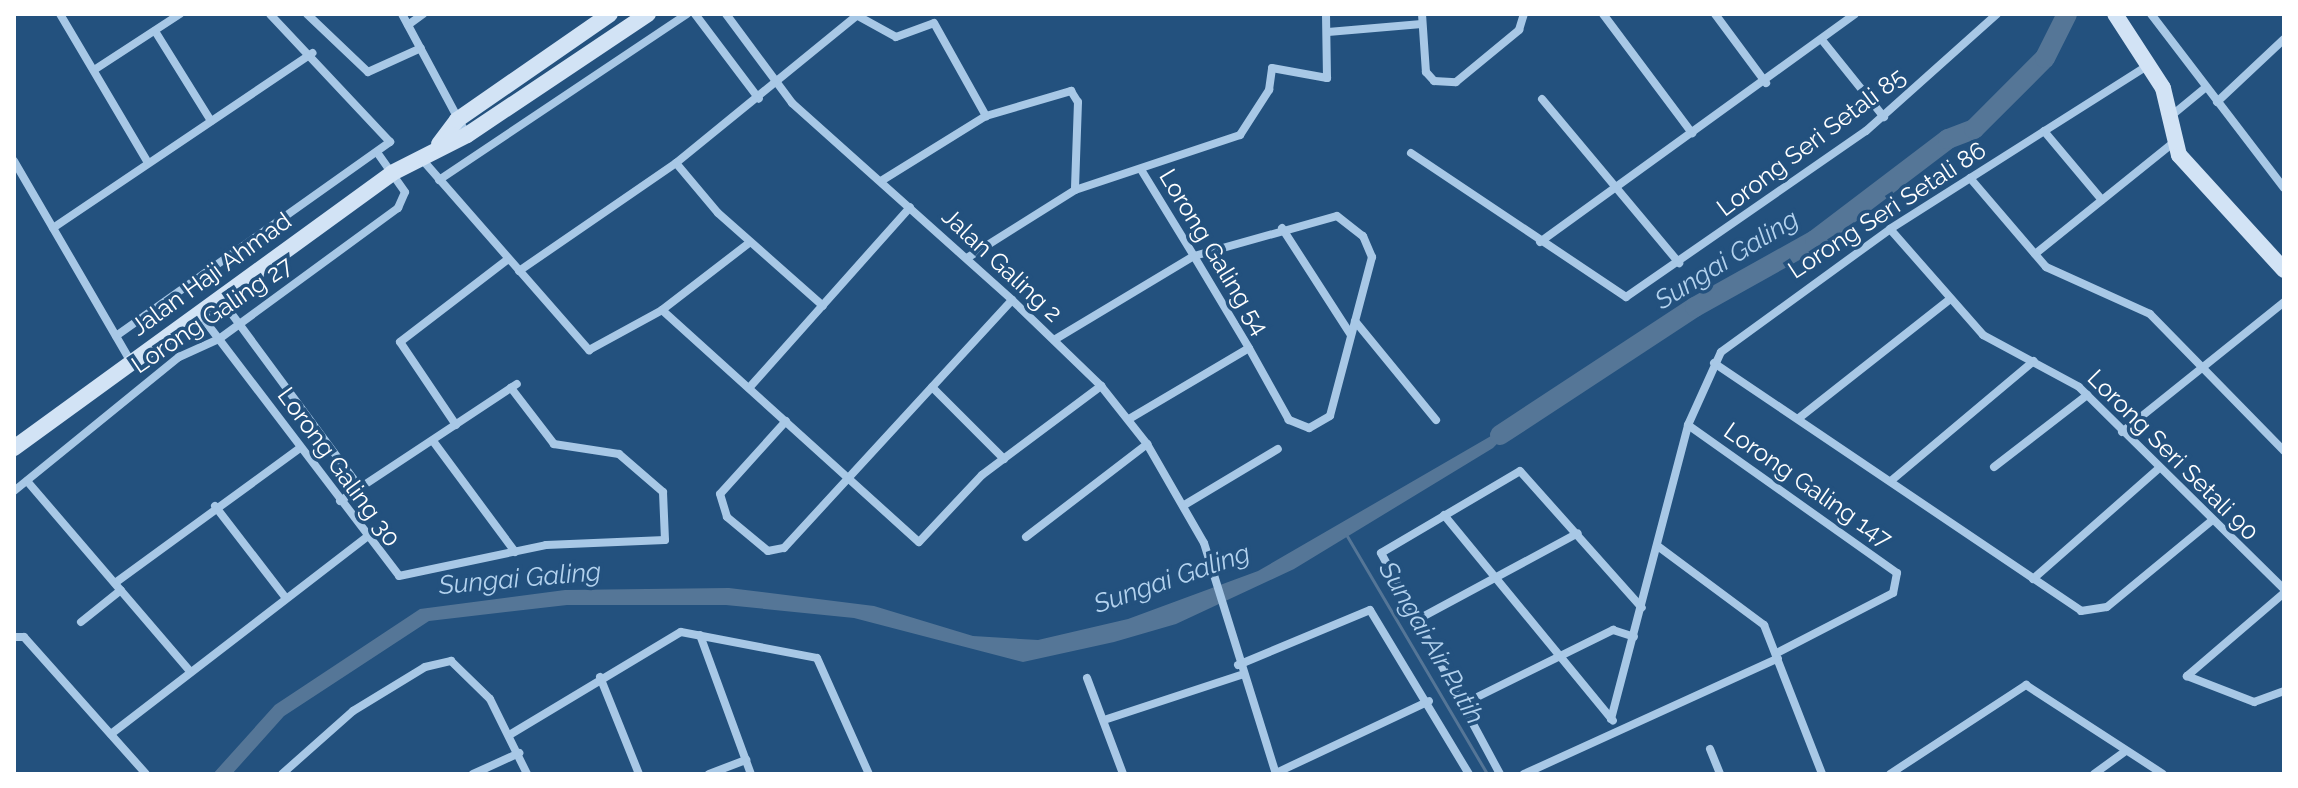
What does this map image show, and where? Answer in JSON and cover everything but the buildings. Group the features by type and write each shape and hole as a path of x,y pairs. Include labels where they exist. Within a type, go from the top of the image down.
{"street":[{"path":"60,14 148,163"},
{"path":"94,70 180,14"},
{"path":"116,336 379,155 390,142 387,131 270,14"},
{"path":"307,14 368,72 421,48"},
{"path":"402,14 467,135"},
{"path":"408,25 423,14"},
{"path":"612,14 633,20"},
{"name":"Jalan Haji Ahmad","path":"439,144 457,120 612,14"},
{"path":"439,180 687,14"},
{"path":"695,14 759,99"},
{"name":"Jalan Galing 2","path":"726,14 776,86 1012,300 1101,386 1129,419 1186,504 1214,573 1241,675 1276,773"},
{"path":"1326,14 1328,32 1422,19 1426,72 1434,81 1462,78 1519,30 1524,14"},
{"path":"1603,14 1692,133"},
{"path":"1715,14 1766,83"},
{"path":"1411,153 1540,242 1615,186 1766,83 1855,14"},
{"name":"Lorong Seri Setali 85","path":"1540,242 1626,297 1679,263 1884,117 1997,14"},
{"path":"2115,14 2148,64 2170,116 2172,144 2281,260"},
{"path":"2151,14 2284,188"},
{"path":"519,271 676,163 776,86 859,15 896,37 934,23 986,116"},
{"name":"Jalan Haji Ahmad","path":"15,443 392,173 439,144 467,135 633,20"},
{"path":"155,31 211,121"},
{"name":"Lorong Galing 54","path":"1328,32 1327,78 1272,68 1258,112 1240,135 1142,171 1295,425 1309,428 1330,416 1351,335"},
{"path":"2217,102 2284,39"},
{"path":"1822,40 1884,117"},
{"path":"53,228 312,53"},
{"name":"Lorong Seri Setali 86","path":"1611,719 1659,547 1688,425 1714,363 1738,334 1890,229 2148,64"},
{"path":"2170,116 2205,88"},
{"path":"881,181 986,116 1074,93 1075,190"},
{"path":"1542,99 1679,263"},
{"path":"2044,131 2102,200"},
{"path":"2035,254 2172,144"},
{"path":"379,155 392,173"},
{"path":"420,156 589,350 662,310 749,243"},
{"path":"14,161 131,362"},
{"path":"676,163 749,243 823,306"},
{"path":"967,258 1075,190 1142,171"},
{"name":"Lorong Galing 27","path":"27,481 179,357 219,339 398,208 405,192 392,173"},
{"path":"1970,178 2035,254 2059,276 2150,314 2284,451"},
{"path":"749,388 910,207"},
{"path":"1054,340 1194,256 1282,228 1337,216 1363,236 1372,257 1351,335"},
{"path":"1282,228 1351,335"},
{"name":"Lorong Seri Setali 90","path":"1890,229 1991,341 2034,361 2087,395 2157,470 2284,591"},
{"path":"340,501 456,425 400,342 508,259"},
{"name":"Lorong Galing 30","path":"219,298 360,488"},
{"path":"1799,418 1950,299"},
{"path":"786,421 720,494 727,517 768,551 784,548 1012,300"},
{"path":"2122,432 2284,302"},
{"path":"662,310 922,542 1004,459 1101,386"},
{"name":"Lorong Galing 30","path":"199,313 367,537 405,578 555,543 660,543 667,537 663,492 619,454 554,444 514,386 456,425"},
{"path":"1355,321 1436,420"},
{"path":"1129,419 1249,348"},
{"path":"1892,480 2034,361"},
{"path":"1714,363 1892,480 2073,607 2096,611 2210,522"},
{"path":"932,387 1004,459"},
{"path":"1994,467 2087,395"},
{"name":"Lorong Galing 147","path":"1688,425 1897,573 1893,593 1778,655"},
{"path":"433,441 515,552"},
{"path":"1026,537 1147,444"},
{"path":"81,622 118,586 215,506 300,448"},
{"path":"1186,504 1278,449"},
{"path":"2033,579 2157,470"},
{"path":"1500,774 1459,706 1379,555 1520,471 1642,608"},
{"path":"14,491 27,481 189,670"},
{"path":"215,506 285,597"},
{"path":"1444,515 1618,728"},
{"path":"1413,622 1578,533"},
{"path":"111,734 189,670 367,537"},
{"path":"1659,547 1759,618 1778,655 1822,774"},
{"path":"2284,591 2187,676 2254,702 2284,691"},
{"path":"1238,665 1370,610 1429,701 1469,774"},
{"path":"1459,706 1613,630 1634,637"},
{"path":"511,734 673,634 700,635 817,658 869,774"},
{"path":"700,635 751,774"},
{"path":"14,637 24,637 146,774"},
{"path":"1524,774 1778,655"},
{"path":"282,774 369,701 425,667 458,662 511,734 527,774"},
{"path":"1104,720 1241,675"},
{"path":"600,677 639,774"},
{"path":"1087,678 1123,774"},
{"path":"1890,774 2026,685 2124,752 2163,774"},
{"path":"1276,773 1429,701"},
{"path":"1710,749 1720,774"},
{"path":"2094,774 2124,752"},
{"path":"473,774 519,753"},
{"path":"709,774 746,760"}],"water":[{"path":"1522,418 1493,448 1294,569 1176,624 1114,642 1023,662 854,618 726,605 567,605 429,621 284,716 232,774 213,774 275,705 420,609 565,590 729,588 874,606 973,636 1038,640 1128,619 1258,571"}],"waterway":[{"name":"Sungai Galing","path":"1500,435 1695,307 1815,240 1948,139 1974,129 2045,58 2067,14"},
{"name":"Sungai Air Putih","path":"1347,536 1487,774"}]}
